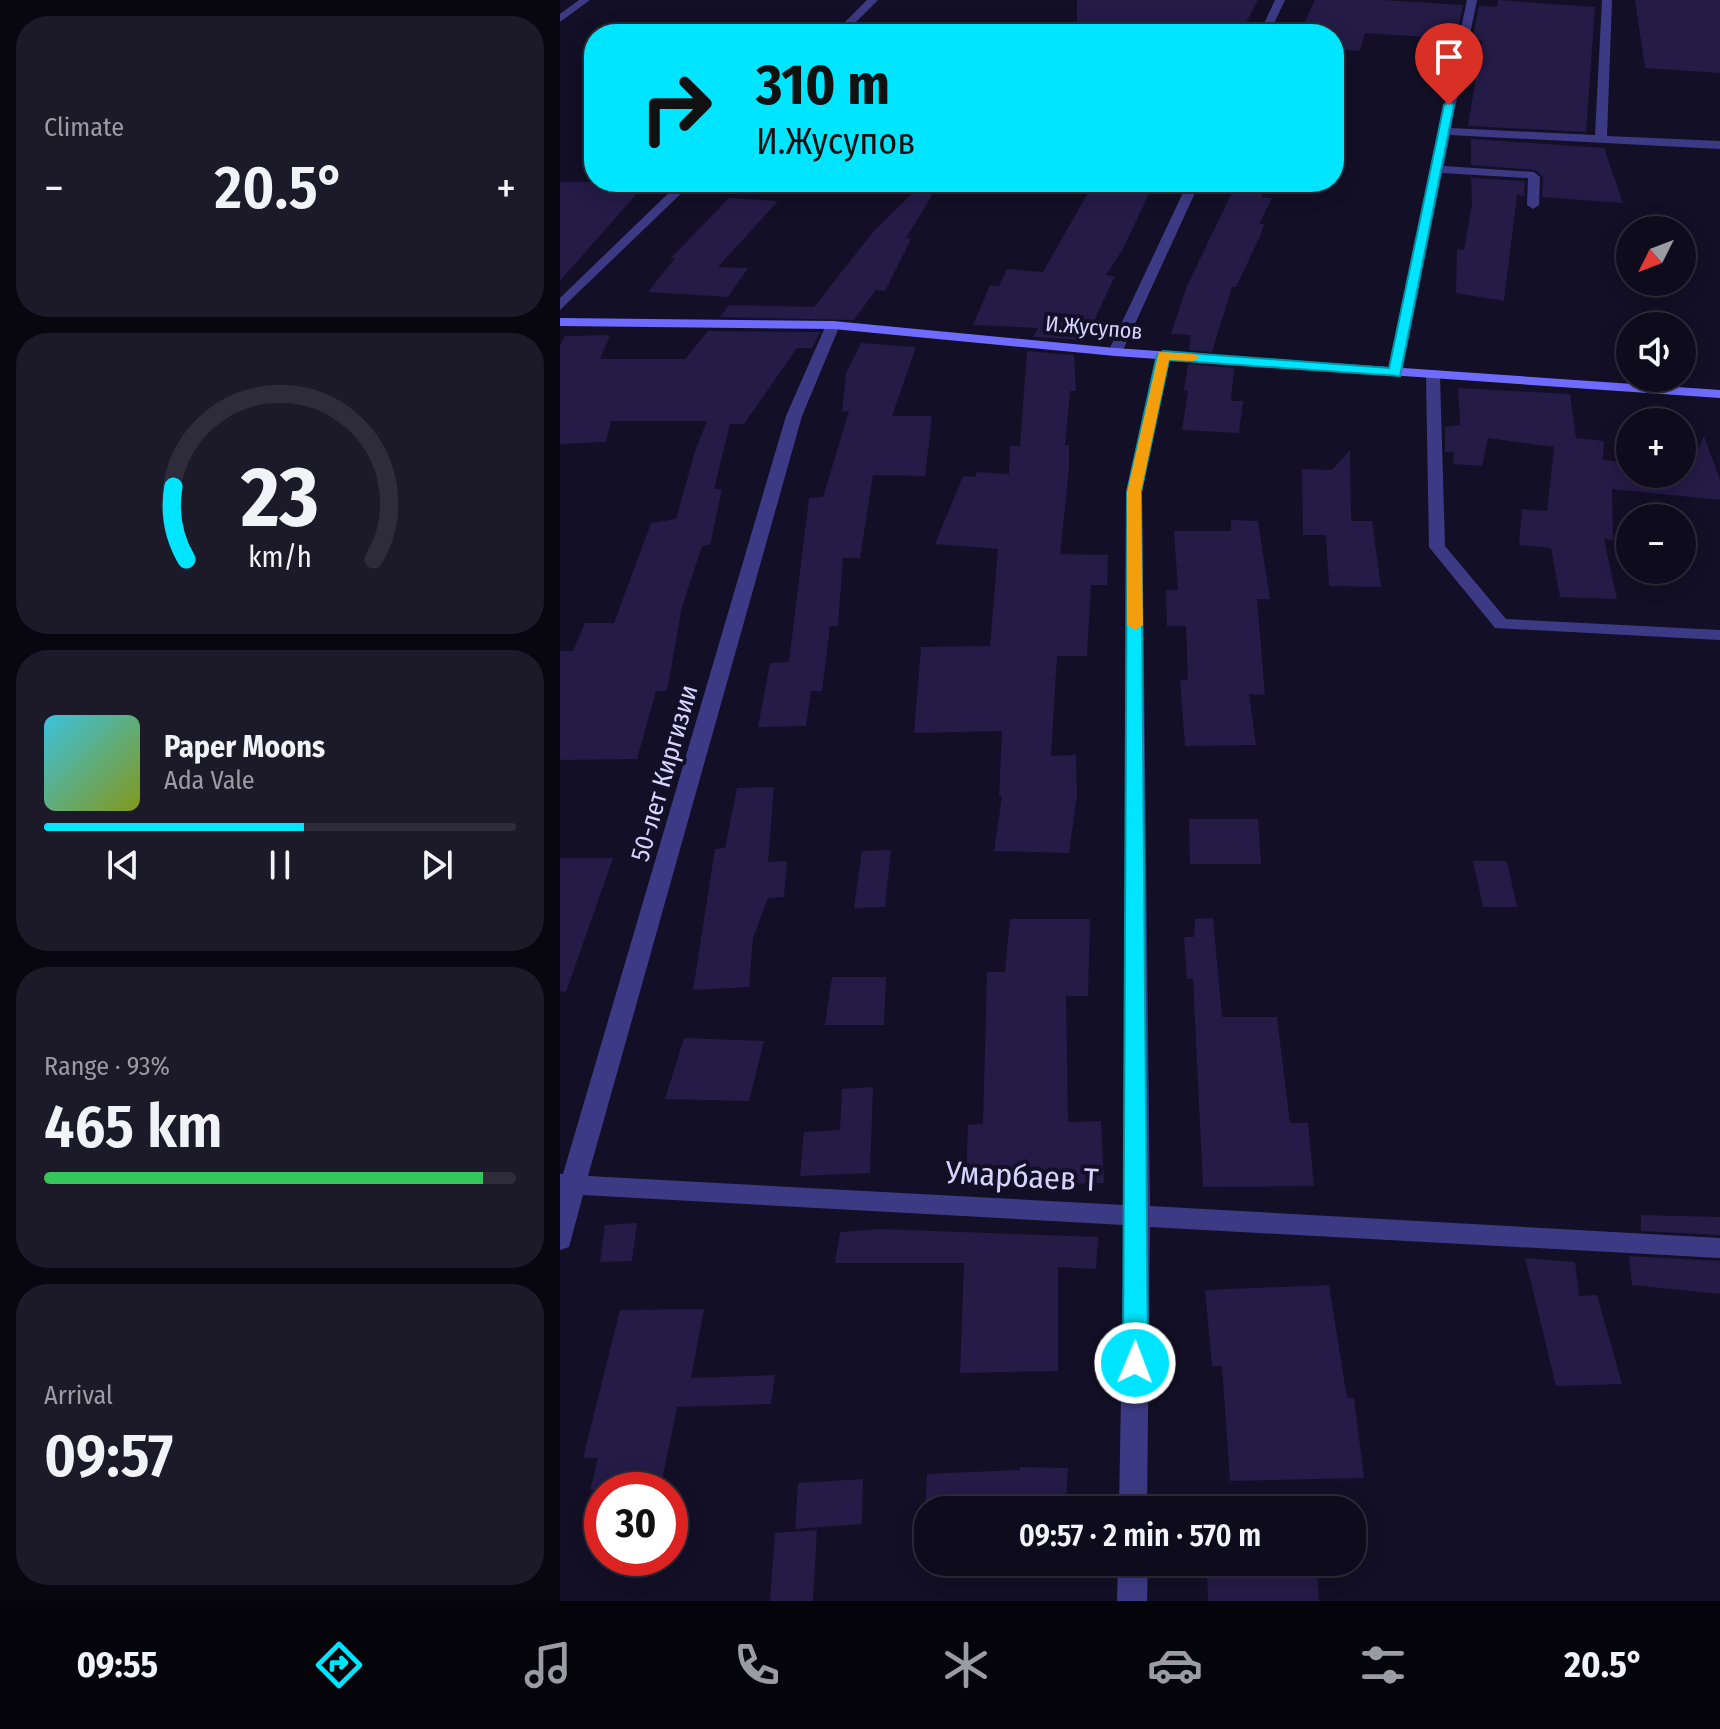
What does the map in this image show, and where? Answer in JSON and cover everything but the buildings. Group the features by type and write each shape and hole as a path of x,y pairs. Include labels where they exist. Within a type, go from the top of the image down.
{"street":[{"path":"560,19 585,0"},
{"path":"848,24 873,0"},
{"path":"1269,24 1280,0"},
{"path":"1395,373 1472,0"},
{"path":"1601,140 1607,0"},
{"path":"1444,131 1720,145"},
{"path":"1436,169 1530,175 1534,177 1533,205"},
{"path":"560,306 677,192"},
{"path":"1115,352 1189,192"},
{"name":"И.Жусупов","path":"560,322 833,325 1115,352 1720,394"},
{"name":"50-лет Киргизии","path":"560,1240 566,1184 794,416 833,325"},
{"path":"1133,1496 1137,1216 1134,492 1163,355"},
{"path":"1433,376 1437,547 1501,624 1720,635"},
{"name":"Умарбаев Т","path":"566,1184 1720,1248"},
{"path":"1132,1601 1133,1576"}],"slow traffic":[{"path":"1135,625 1134,492 1163,355 1193,357"}],"route":[{"path":"1135,1363 1134,492 1163,355 1395,373 1449,105"}]}
